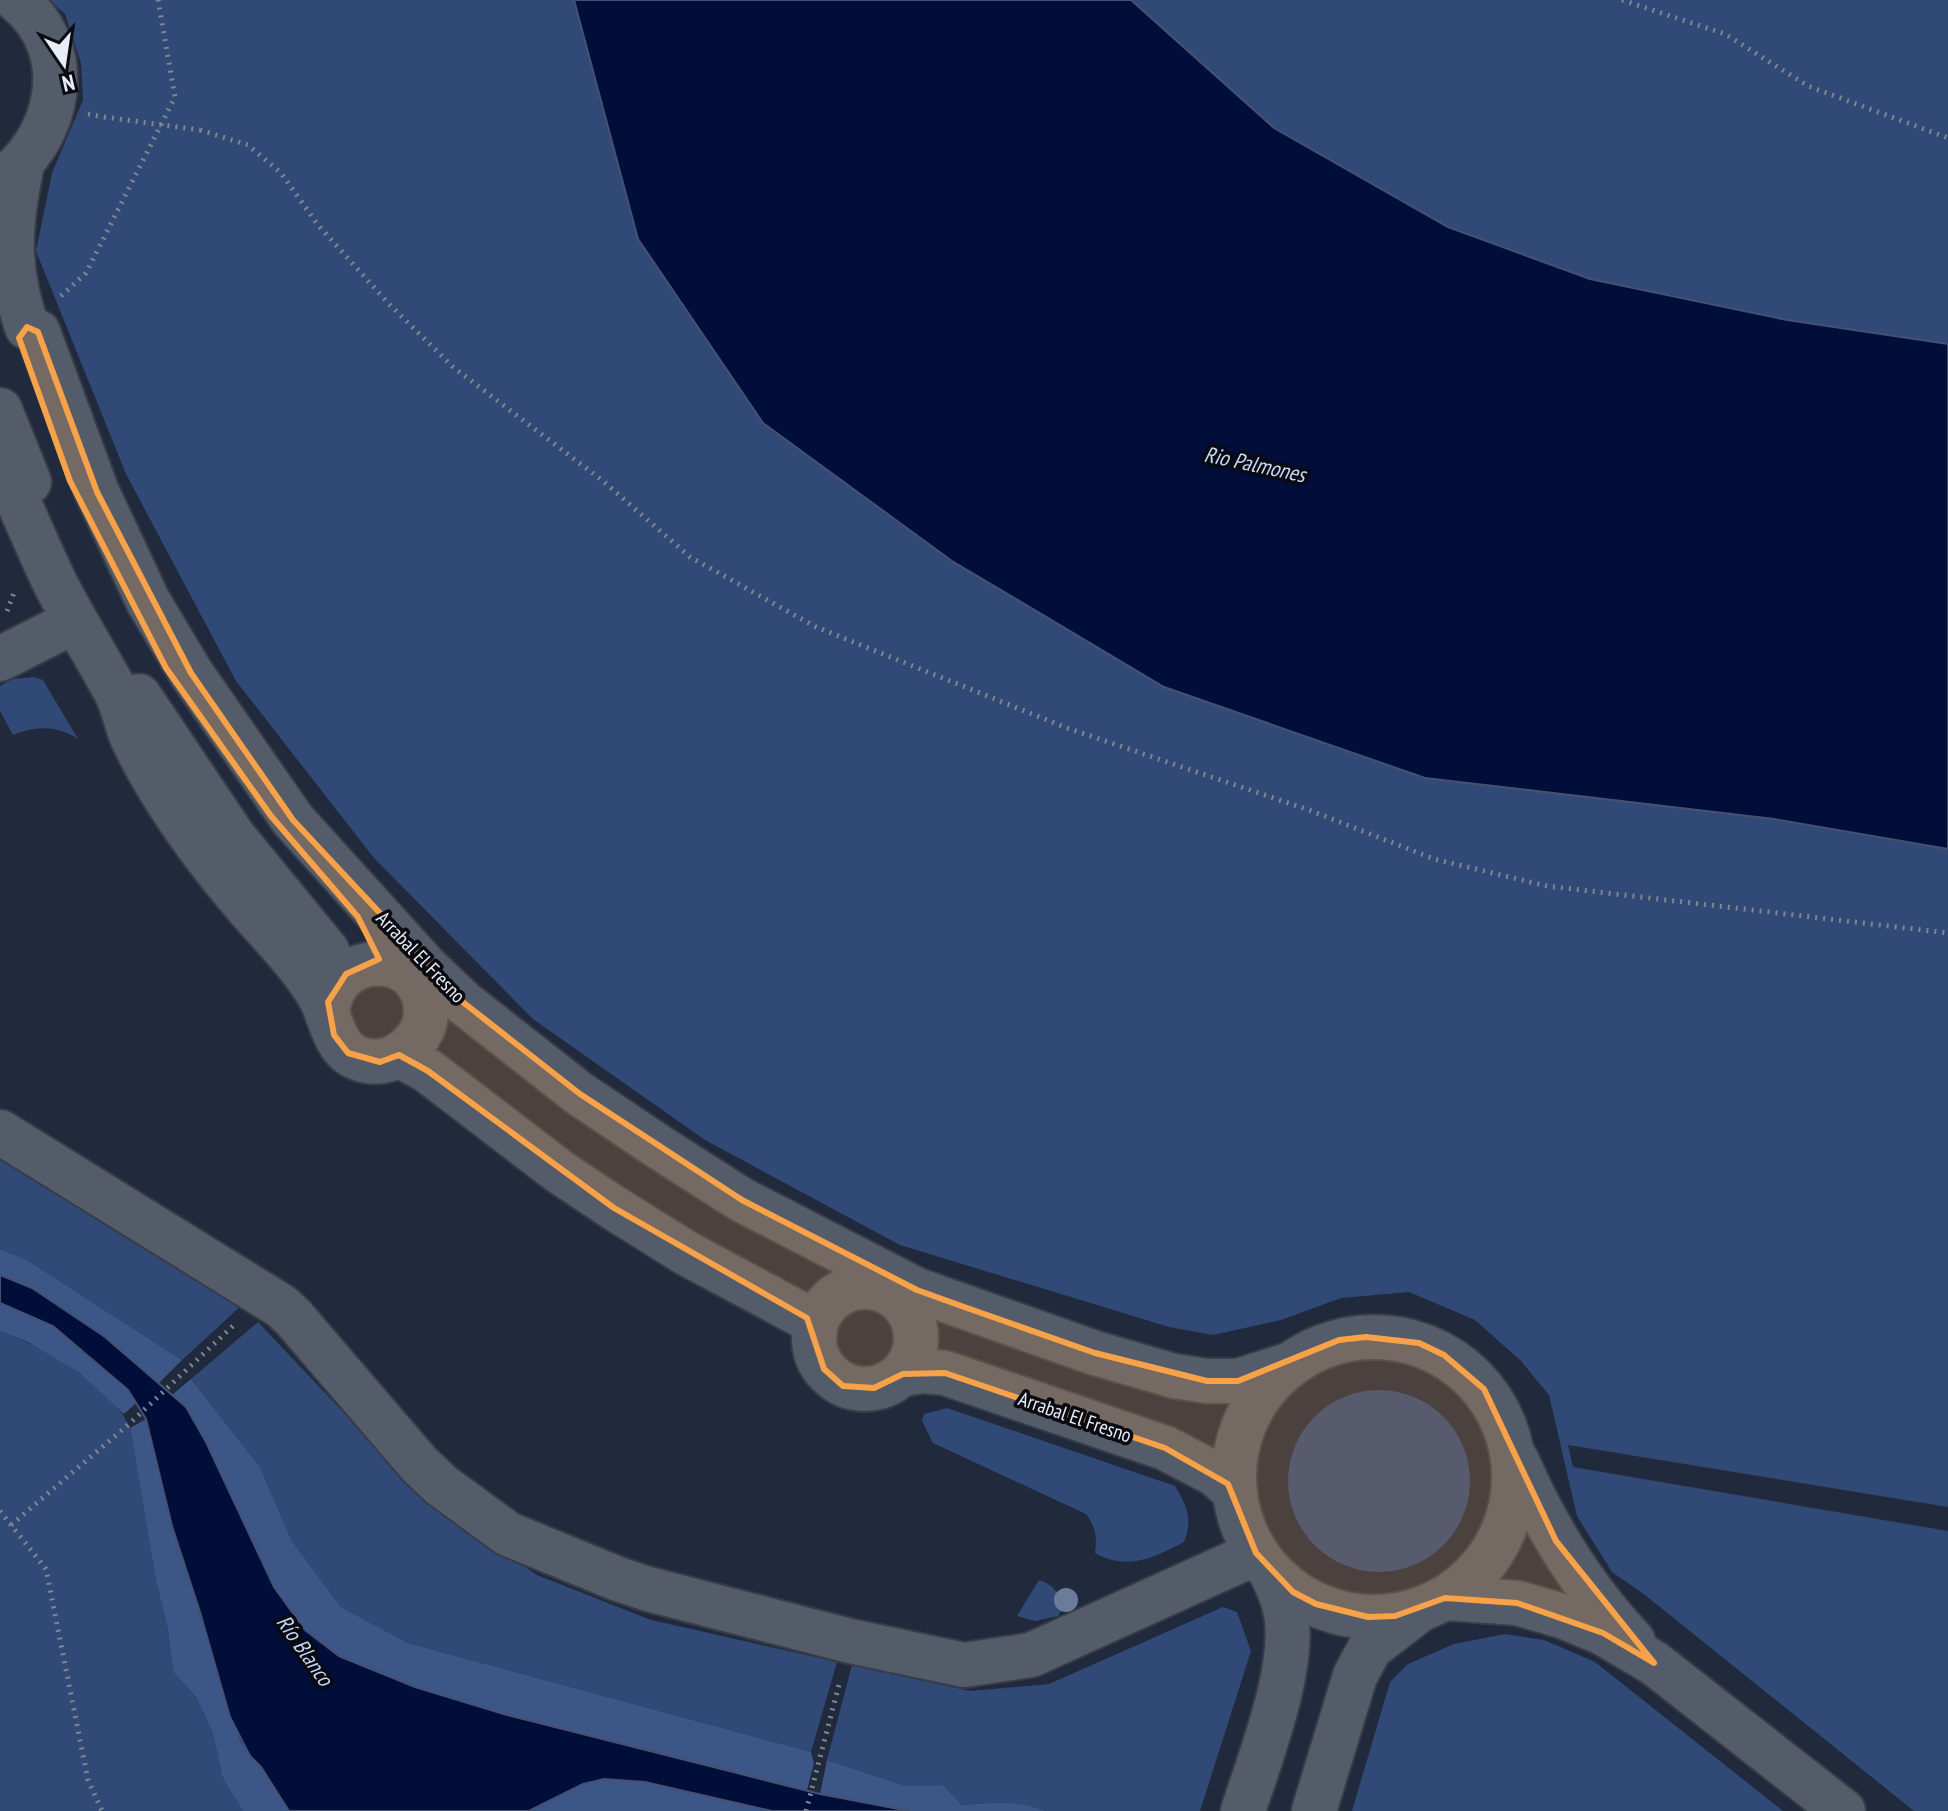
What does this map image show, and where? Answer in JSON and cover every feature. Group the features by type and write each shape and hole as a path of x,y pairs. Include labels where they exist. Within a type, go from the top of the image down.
{"street":[{"path":"17,0 38,24 49,47 55,72 55,97 49,122 38,144 11,173 13,282 24,320 19,338 70,481 166,668 234,768 271,816 358,917 370,934 380,963"},
{"name":"Arrabal El Fresno","path":"24,320 38,332 97,492 148,601 199,685 293,820 427,968 464,1003 580,1094 670,1155 742,1200 917,1290 1095,1353 1174,1376 1207,1381 1238,1381 1291,1364"},
{"path":"0,410 43,516 108,644 160,729 233,836 327,951 334,1035 348,1053 356,1058 380,1062 399,1055 428,1071 603,1201 686,1253 807,1318 815,1329"},
{"path":"0,459 55,582 118,696 130,733 147,767 173,809 227,883 306,976 322,1002 333,997"},
{"path":"0,659 75,621"},
{"name":"Arrabal El Fresno","path":"333,997 355,967 380,963 405,971 419,986 426,1012 425,1022 413,1044 399,1055"},
{"name":"Arrabal El Fresno","path":"422,993 440,1001 539,1086 643,1158 745,1220 828,1259 841,1270 851,1289"},
{"path":"0,1132 265,1296 293,1317 419,1464 441,1485 508,1534 648,1589 850,1641 964,1665 1031,1655 1264,1564"},
{"path":"859,1286 877,1287 904,1304 916,1326 917,1343 913,1359 903,1374 874,1388 843,1386 832,1379 818,1358 815,1329 827,1303 842,1291 859,1286"},
{"name":"Arrabal El Fresno","path":"904,1304 941,1303 967,1308"},
{"path":"1243,1811 1278,1701 1286,1653 1286,1611 1264,1564 1244,1532 1235,1492 1235,1455 1242,1429 1254,1404 1271,1382 1291,1364 1339,1340 1366,1337 1419,1343 1444,1355 1484,1389 1499,1411 1512,1450 1556,1541 1615,1621 1654,1663"},
{"name":"Arrabal El Fresno","path":"903,1374 924,1371 945,1373 1150,1443 1215,1474 1235,1492"},
{"path":"1314,1811 1355,1676 1370,1648 1475,1573 1500,1540 1510,1515 1514,1489 1512,1450"},
{"path":"1264,1564 1293,1592 1341,1613 1368,1617 1395,1616 1433,1604 1517,1603 1562,1616 1603,1633 1654,1663 1843,1811"}],"path":[{"path":"24,320 56,300 86,273 175,97 158,0"},
{"path":"1622,0 1725,34 1808,86 1948,138"},
{"path":"104,117 200,130 248,145 281,173 318,225 389,304 453,367 603,481 690,557 816,627 1067,728 1309,810 1434,859 1547,886 1948,933"},
{"path":"11,1525 128,1425 265,1296"},
{"path":"0,1511 46,1569 88,1780 102,1811"},
{"path":"806,1811 850,1641"}],"highlighted area":[{"path":"27,327 38,332 97,492 191,673 293,820 464,1003 580,1094 742,1200 917,1290 967,1308 1095,1353 1207,1381 1238,1381 1339,1340 1366,1337 1419,1343 1444,1355 1484,1389 1556,1541 1654,1663 1603,1633 1517,1603 1445,1598 1395,1616 1368,1617 1316,1604 1293,1592 1256,1553 1228,1484 1165,1448 945,1373 903,1374 874,1388 843,1386 824,1369 807,1318 614,1208 428,1071 399,1055 380,1062 348,1053 334,1035 328,1002 346,974 379,959 358,917 271,816 166,668 70,481 19,338"}],"shaded area":[{"path":"0,0 134,0 1349,1233 1948,1456 1948,1811 0,1811"},
{"path":"49,0 574,0 638,240 1774,819 1948,849 1948,1507 1568,1445 1573,1467 1948,1531 1948,1811 1914,1811 1645,1595 1612,1572 1577,1516 1549,1395 1520,1360 1475,1320 1409,1292 1341,1298 1281,1320 1213,1335 1169,1327 900,1245 705,1140 533,1019 374,858 236,681 126,474 36,251 52,173 83,100 81,63 65,14"},
{"path":"1131,0 1948,0 1948,344 1787,320 1590,279 1448,227 1274,128"},
{"path":"34,677 43,680 78,739 46,728 13,735 0,711 0,686 13,679"},
{"path":"0,1152 242,1305 182,1360 27,1260 0,1249"},
{"path":"0,1249 27,1260 182,1360 159,1383 64,1309 0,1275"},
{"path":"0,1303 53,1326 128,1390 136,1403 124,1414 80,1373 28,1342 0,1331"},
{"path":"258,1322 413,1486 537,1575 651,1620 837,1662 811,1752 408,1643 341,1607 292,1541 260,1467 191,1379"},
{"path":"0,1331 55,1357 92,1382 121,1412 130,1428 173,1672 196,1697 212,1731 223,1779 243,1811 0,1811"},
{"path":"191,1379 260,1467 292,1541 341,1607 408,1643 811,1752 814,1763 807,1790 507,1715 415,1687 339,1656 305,1630 274,1587 241,1518 172,1395"},
{"path":"1379,1390 1414,1397 1430,1405 1443,1417 1455,1430 1463,1446 1470,1481 1463,1516 1455,1532 1443,1545 1430,1557 1414,1565 1379,1572 1344,1565 1328,1557 1315,1545 1303,1532 1295,1516 1288,1481 1295,1446 1303,1430 1315,1417 1328,1405 1344,1397"},
{"path":"947,1408 1175,1486 1187,1513 1184,1542 1151,1557 1129,1562 1095,1553 1095,1532 1086,1514 933,1443 922,1421 924,1414"},
{"path":"146,1419 172,1526 240,1740 289,1811 243,1811 223,1779 212,1731 196,1697 173,1672 130,1428"},
{"path":"1039,1580 1049,1584 1058,1594 1062,1609 1058,1616 1035,1621 1017,1616"},
{"path":"1223,1607 1237,1612 1251,1651 1200,1811 1046,1811 1015,1803 962,1805 943,1785 906,1786 827,1760 852,1665 970,1691 1049,1684"},
{"path":"1505,1634 1544,1640 1595,1662 1783,1811 1352,1811 1390,1682 1408,1664 1454,1644"},
{"path":"827,1760 906,1786 943,1785 962,1805 1015,1803 1046,1811 909,1811 820,1794"},
{"path":"604,1779 645,1782 772,1811 529,1811 583,1784"}],"water":[{"name":"Rio Palmones","path":"574,0 1131,0 1274,128 1448,227 1590,279 1787,320 1948,344 1948,849 1774,819 1425,778 1164,687 952,561 763,423 638,239"},
{"name":"Río Blanco","path":"0,1275 32,1288 105,1337 186,1407 206,1442 274,1587 305,1630 339,1656 415,1687 507,1715 820,1794 909,1811 772,1811 645,1782 604,1779 583,1784 529,1811 289,1811 261,1767 250,1756 230,1717 172,1526 146,1419 128,1390 53,1326 0,1303"}]}
